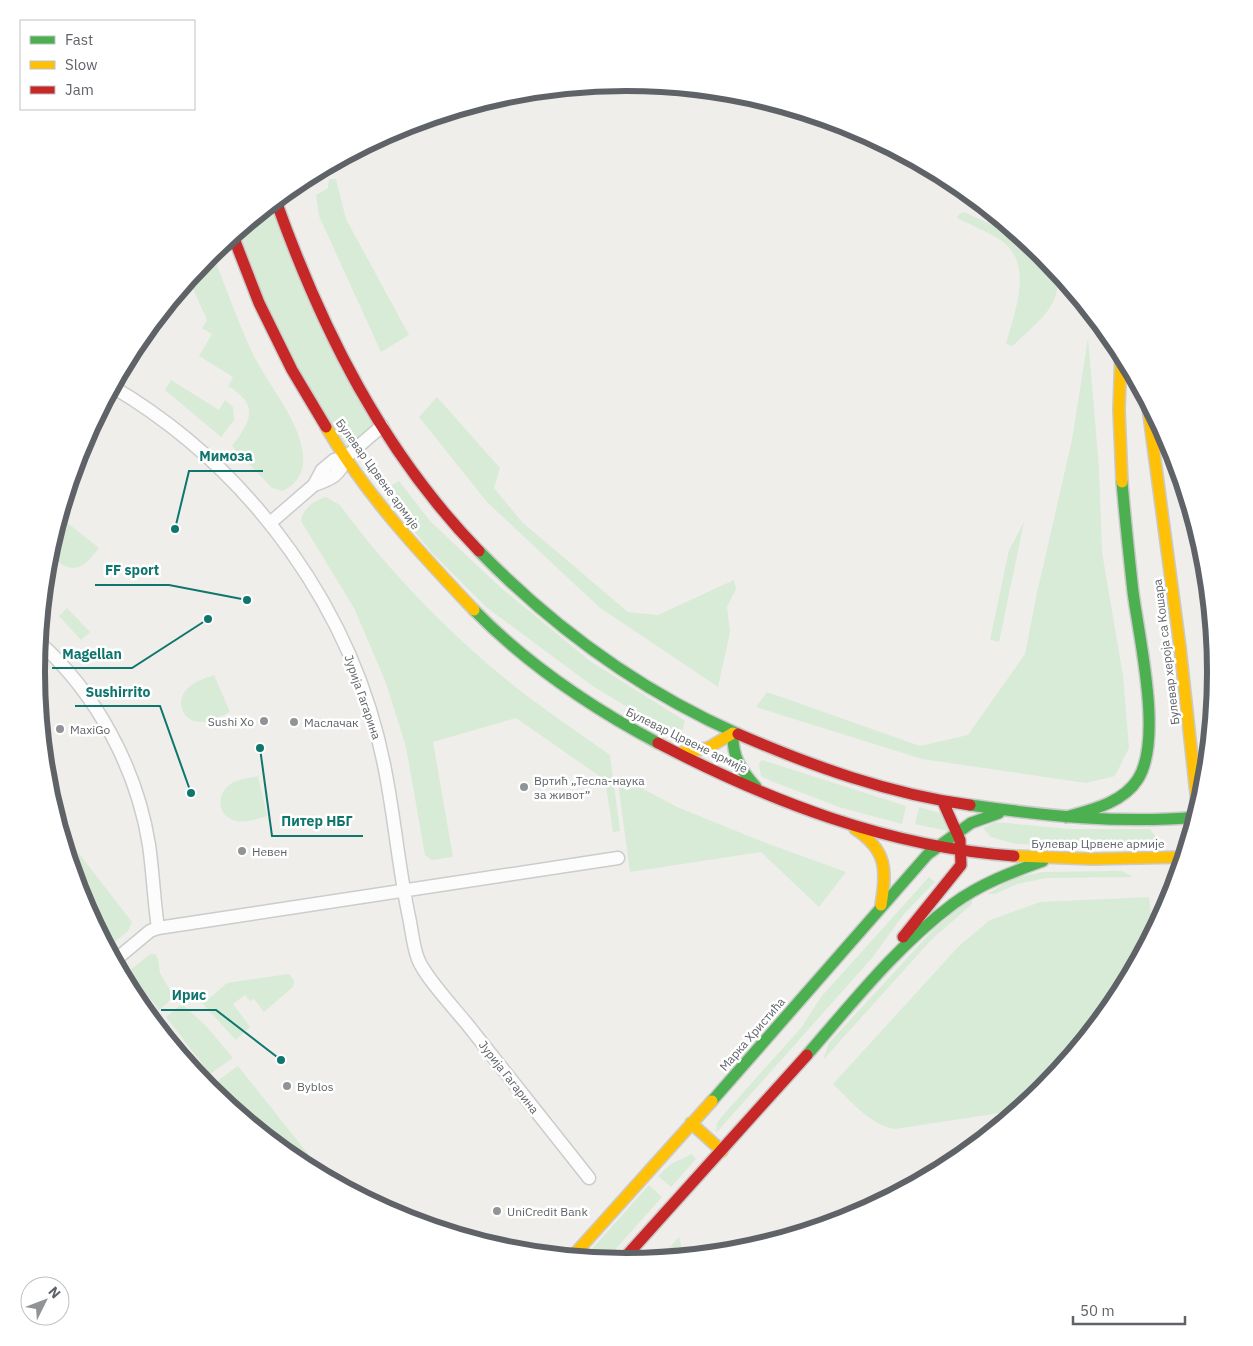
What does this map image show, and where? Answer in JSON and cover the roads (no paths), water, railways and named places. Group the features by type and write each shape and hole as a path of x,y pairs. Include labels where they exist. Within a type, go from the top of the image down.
{"street":[{"name":"Булевар Црвене армије","path":"279,208 313,299 382,426 416,476 450,521 533,604 567,632 633,678 695,715 733,733 817,767 871,784 943,802 1005,811 1066,817 1163,820 1190,818"},
{"name":"Булевар Црвене армије","path":"236,243 283,354 313,408 392,520 500,633 559,682 592,705 676,753 761,792 841,821 936,846 963,851 1048,859 1178,857"},
{"path":"1066,817 1107,805 1128,790 1143,768 1148,745 1146,702 1122,477 1119,417 1121,367"},
{"name":"Јурија Гагарина","path":"119,390 151,411 200,449 247,496 270,523 320,596 354,666 366,699 386,773 404,890 416,951 422,966 589,1178"},
{"name":"Булевар хероја са Кошара","path":"1150,419 1180,647 1196,791"},
{"path":"270,523 314,484 322,470 334,460 346,457 382,426"},
{"path":"46,649 81,688 108,728 122,758 141,807 149,844 158,928"},
{"path":"676,753 707,750 719,745 733,733"},
{"path":"733,733 732,754 761,792"},
{"path":"890,960 909,928 961,865 963,851 957,831 943,802"},
{"name":"Марка Христића","path":"576,1252 936,846 957,831 978,820 1005,811"},
{"path":"841,821 869,838 881,854 885,872 881,906"},
{"path":"119,957 150,932 158,928 618,858"},
{"path":"628,1254 722,1151 890,960 938,916 977,888 1003,875 1048,859"},
{"path":"690,1123 722,1151"}],"place":[{"name":"Мимоза","path":"175,529"},
{"name":"FF sport","path":"247,600"},
{"name":"Magellan","path":"208,619"},
{"name":"Sushi Xo","path":"264,721"},
{"name":"Маслачак","path":"294,722"},
{"name":"MaxiGo","path":"60,729"},
{"name":"Питер НБГ","path":"260,748"},
{"name":"Вртић „Тесла-наука за живот”","path":"524,787"},
{"name":"Sushirrito","path":"191,793"},
{"name":"Невен","path":"242,851"},
{"name":"Ирис","path":"281,1060"},
{"name":"Byblos","path":"287,1086"},
{"name":"UniCredit Bank","path":"497,1211"}]}
